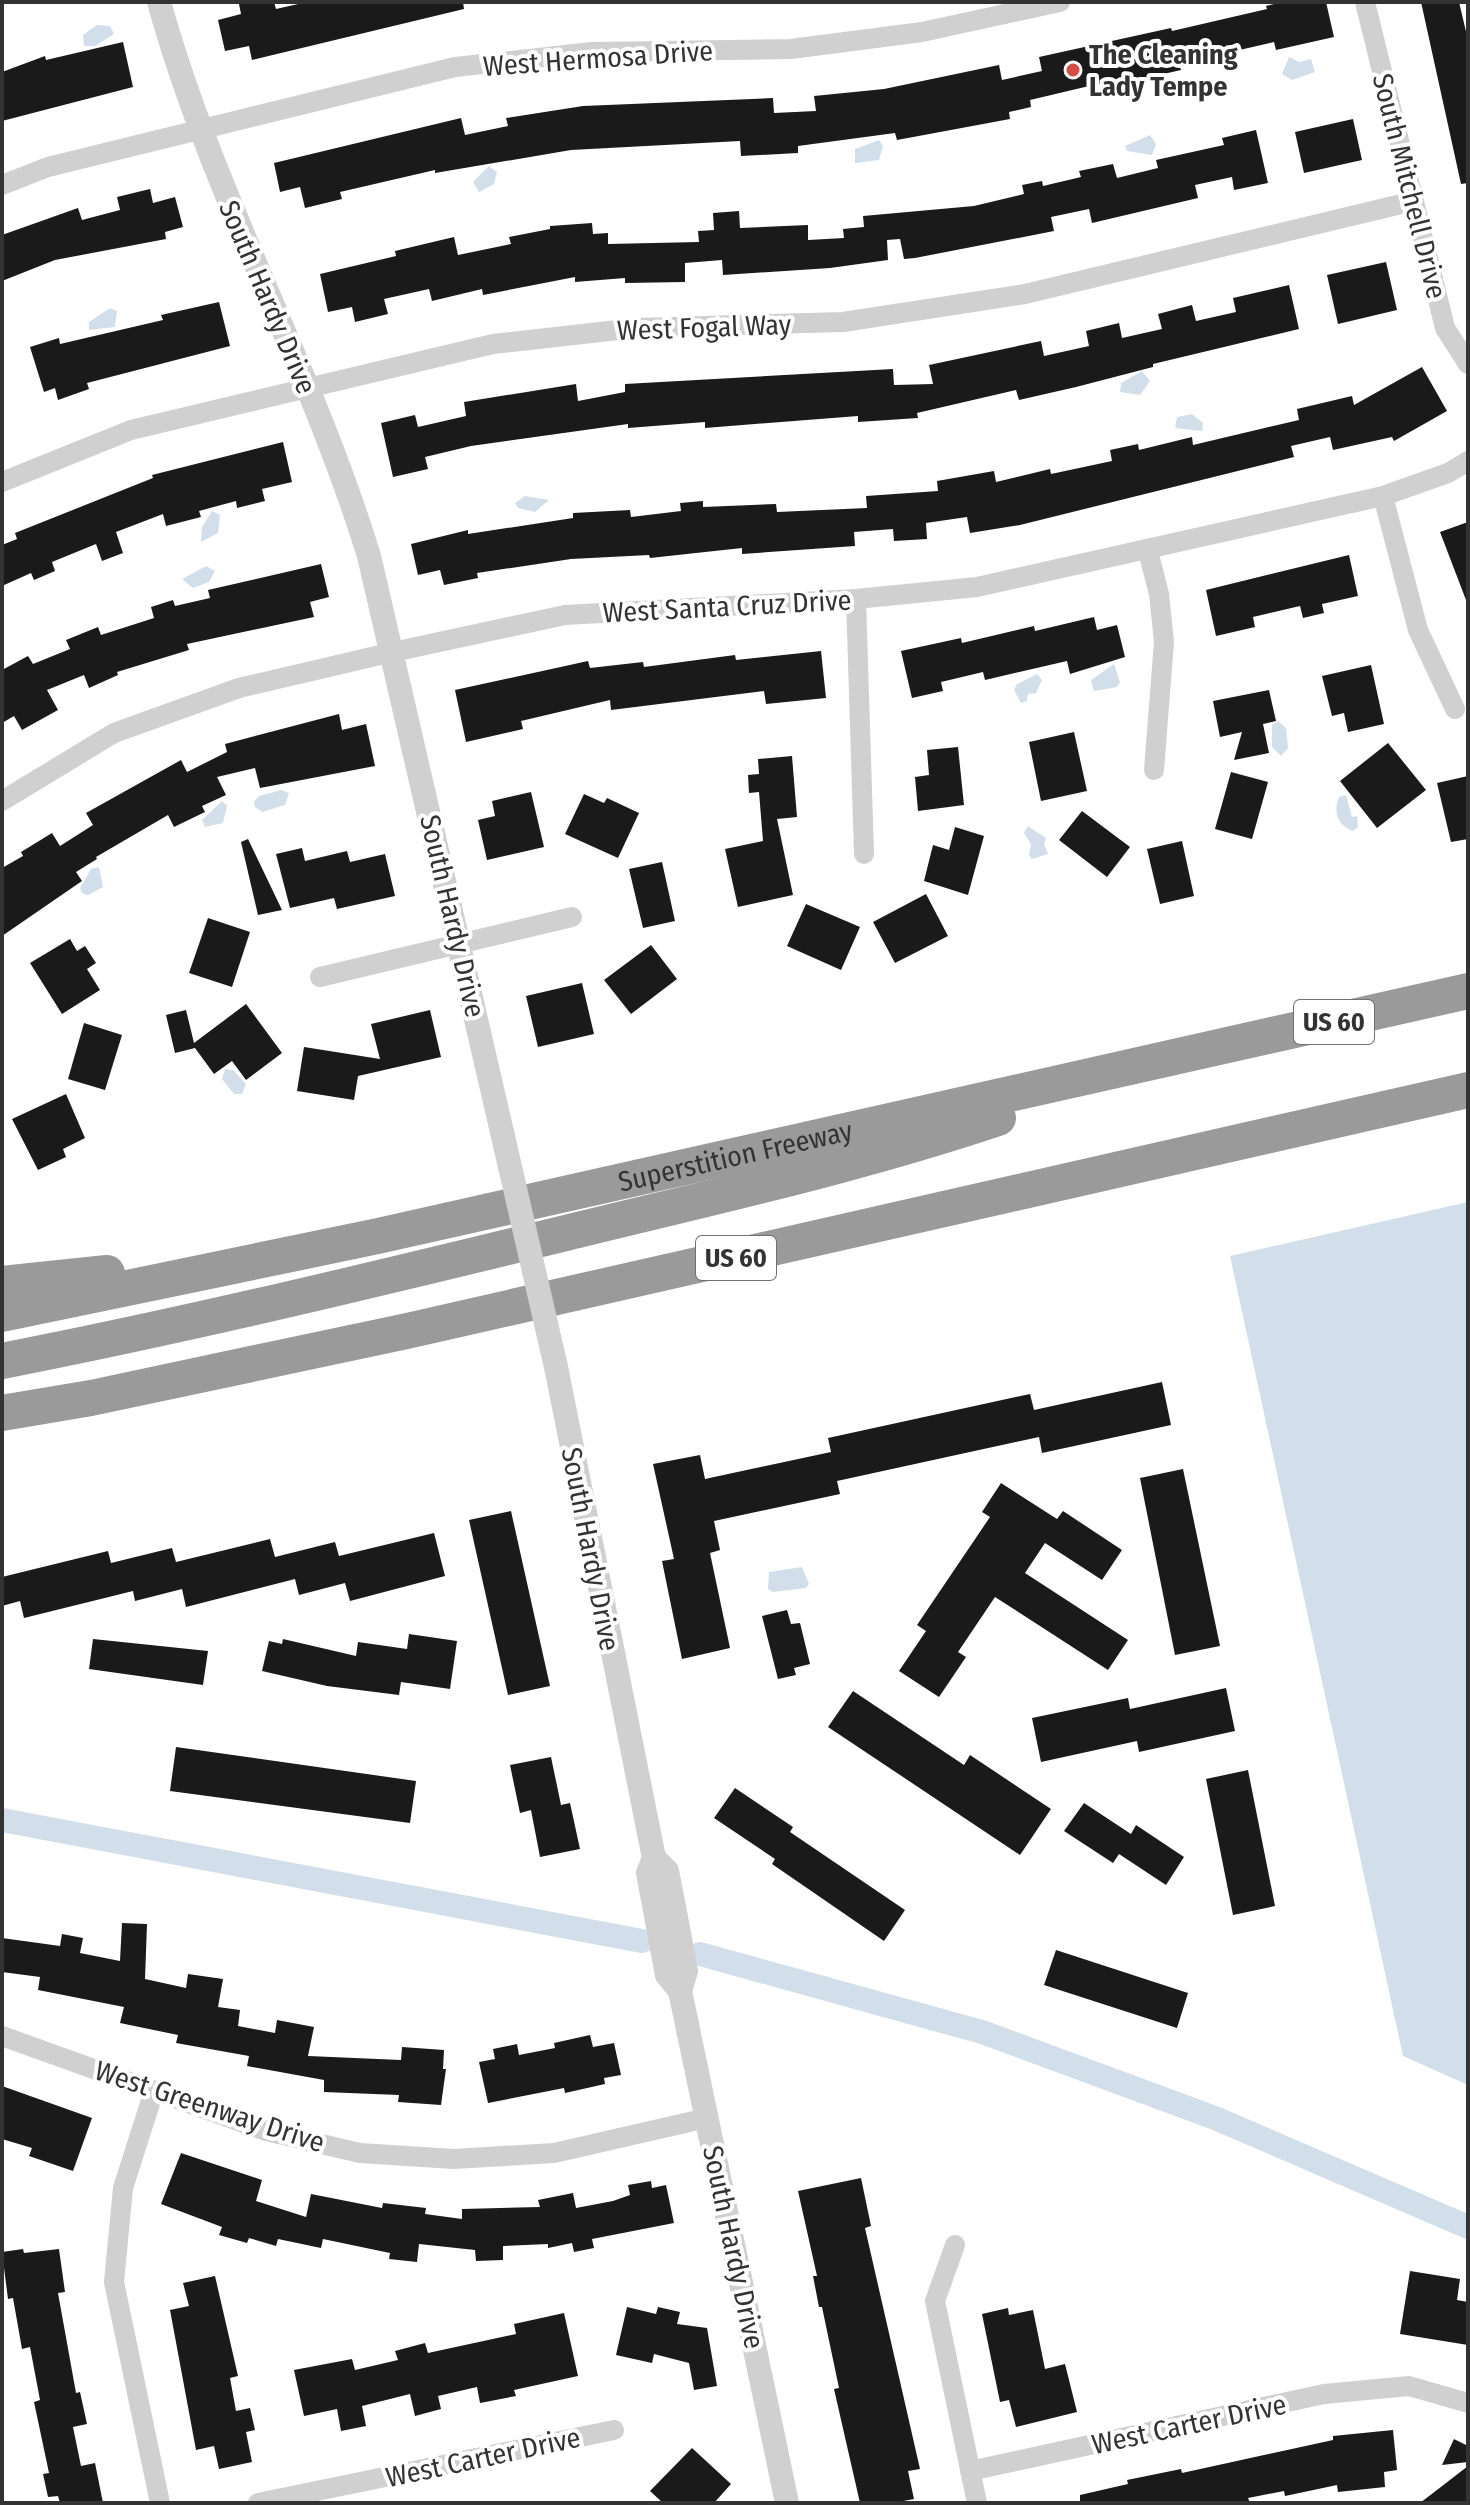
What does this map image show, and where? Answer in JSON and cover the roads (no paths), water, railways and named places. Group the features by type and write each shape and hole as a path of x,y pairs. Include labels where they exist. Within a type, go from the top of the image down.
{"highway":[{"name":"Superstition Freeway","path":"2,1314 378,1236 1468,991"},
{"path":"2,1361 139,1334 362,1283 868,1159 1201,1053"},
{"name":"US 60","path":"2,1413 91,1398 407,1331 1468,1090"},
{"path":"2,1284 378,1236"}],"street":[{"name":"South Hardy Drive","path":"159,2 199,127 356,514 393,652 556,1367 654,1858 648,1873 666,1919 787,2503"},
{"name":"West Hermosa Drive","path":"2,185 48,167 199,127 455,67 592,52 791,49 922,32 1060,2"},
{"name":"South Mitchell Drive","path":"1365,2 1445,328 1468,364"},
{"name":"West Fogal Way","path":"2,482 131,430 493,344 636,328 843,322 1025,294 1414,201"},
{"name":"West Santa Cruz Drive","path":"2,801 114,733 239,688 393,652 565,615 856,599 977,587 1383,496 1448,473 1468,461"},
{"path":"1383,496 1418,630 1455,709"},
{"path":"1148,551 1159,594 1164,642 1154,770"},
{"path":"856,599 864,854"},
{"path":"320,977 572,917"},
{"name":"West Greenway Drive","path":"2,2036 266,2131 360,2153 454,2159 554,2153 707,2118"},
{"path":"154,2091 123,2188 114,2282 160,2503"},
{"path":"955,2245 935,2301 977,2503"},
{"name":"West Carter Drive","path":"970,2471 1324,2394 1409,2386 1468,2403"},
{"name":"West Carter Drive","path":"258,2503 614,2430"}],"waterway":[{"path":"2,1820 642,1941"},
{"path":"700,1954 982,2032 1215,2118 1468,2227"}],"place":[{"name":"The Cleaning Lady Tempe","path":"1073,70"}]}
